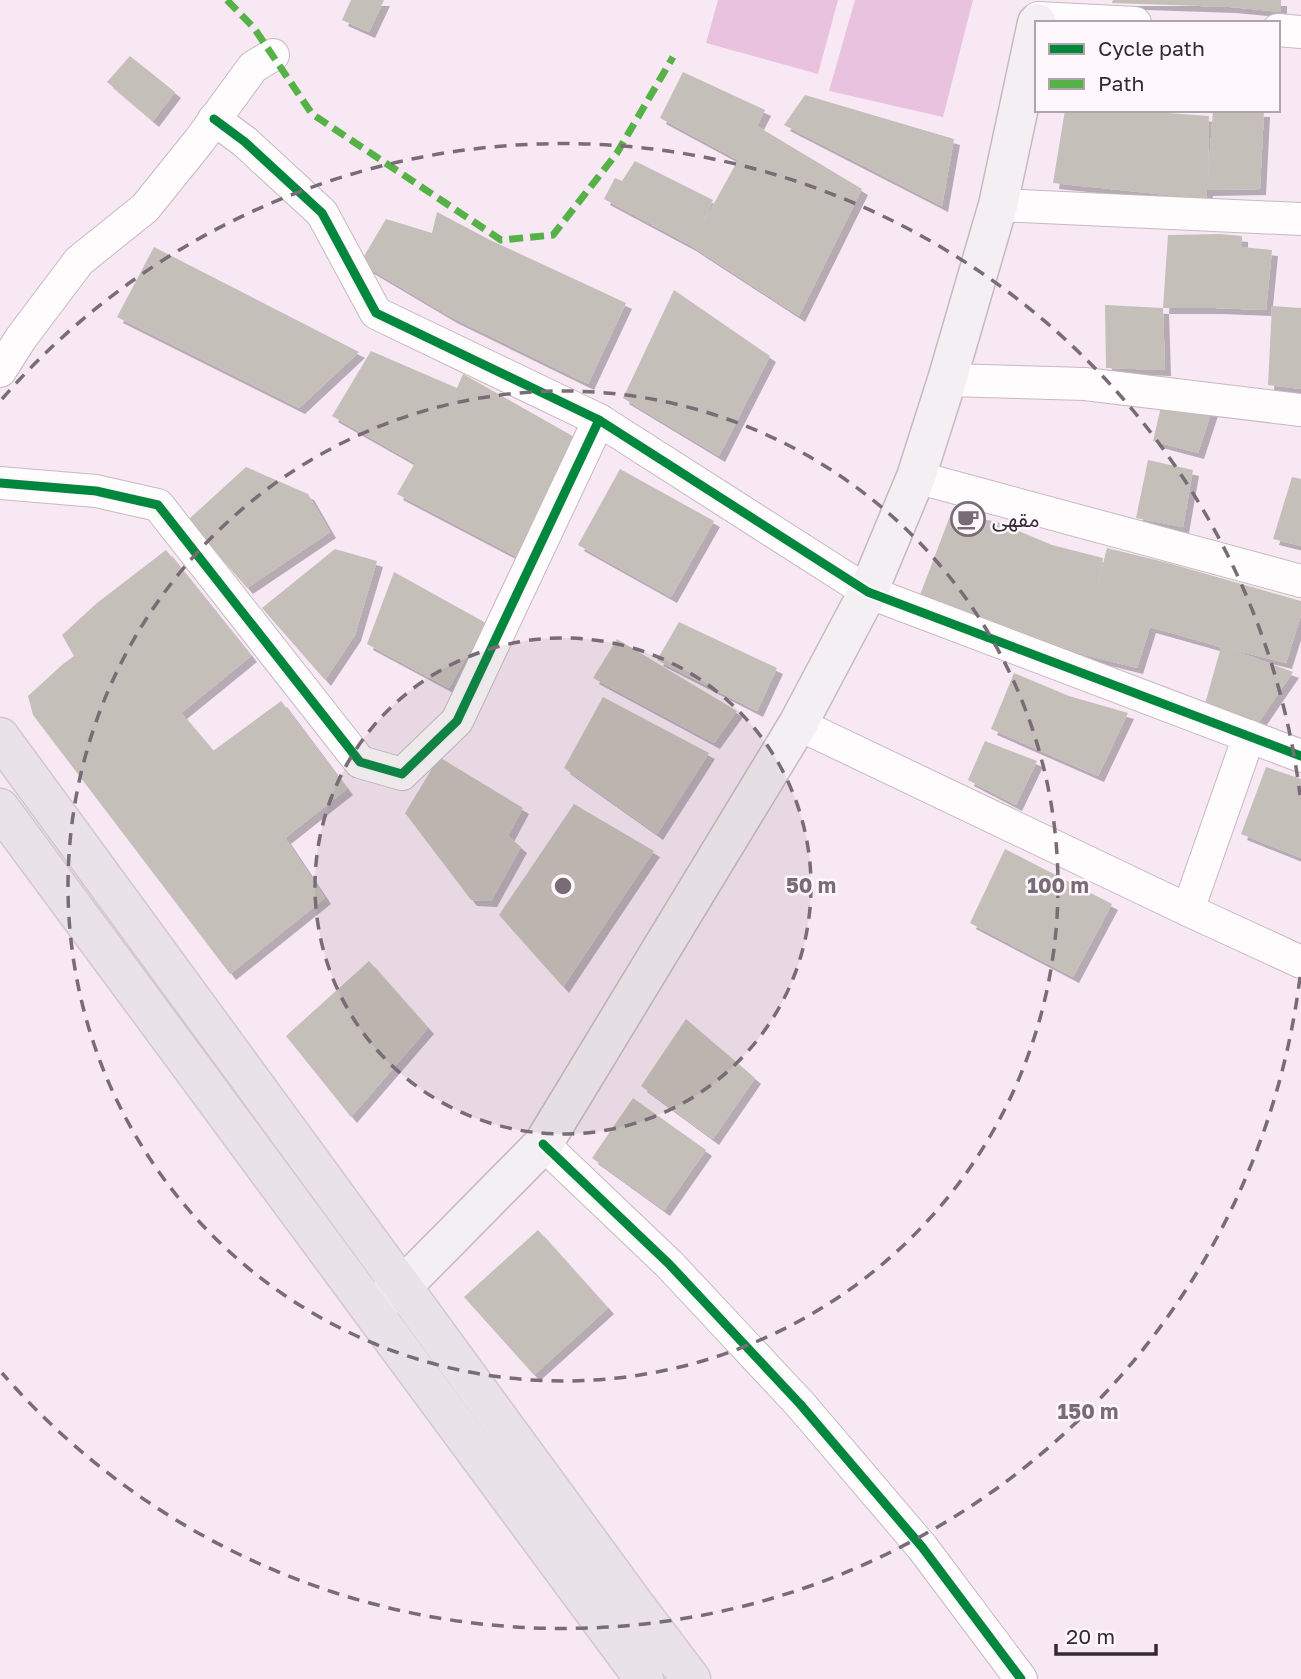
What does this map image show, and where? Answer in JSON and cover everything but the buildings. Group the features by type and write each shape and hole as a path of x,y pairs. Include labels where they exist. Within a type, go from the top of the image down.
{"main road":[{"path":"370,1308 402,1287 543,1144 797,724 868,592 916,477 947,380 999,205 1035,35"},
{"path":"0,737 691,1679"},
{"path":"0,808 644,1679"}],"street":[{"path":"1039,16 1108,21"},
{"path":"1280,30 1301,32"},
{"path":"0,371 21,338 79,261 145,208 253,67 273,55"},
{"path":"214,119 245,142 322,213 376,313 599,420 868,592 1301,755"},
{"path":"999,205 1301,219"},
{"path":"947,380 1085,384 1301,410"},
{"path":"0,483 96,491 158,505 360,762 402,774 457,721 599,420"},
{"path":"916,477 1301,581"},
{"path":"797,724 1301,962"},
{"path":"1188,910 1249,736"},
{"path":"543,1144 669,1264 800,1404 922,1547 1021,1679"}],"shaded area":[{"path":"718,0 838,0 818,74 706,43"},
{"path":"855,0 973,0 943,117 829,91"}],"marked path":[{"path":"227,0 254,28 312,114 501,240 553,235 617,153 673,57"}],"cycle path":[{"path":"214,119 245,142 322,213 376,313 599,420 868,592 1301,756"},
{"path":"0,483 96,491 158,505 360,762 402,774 457,721 599,420"},
{"path":"543,1144 669,1264 800,1404 922,1547 1021,1679"}],"place":[{"name":"مقهى","path":"968,519"}]}
